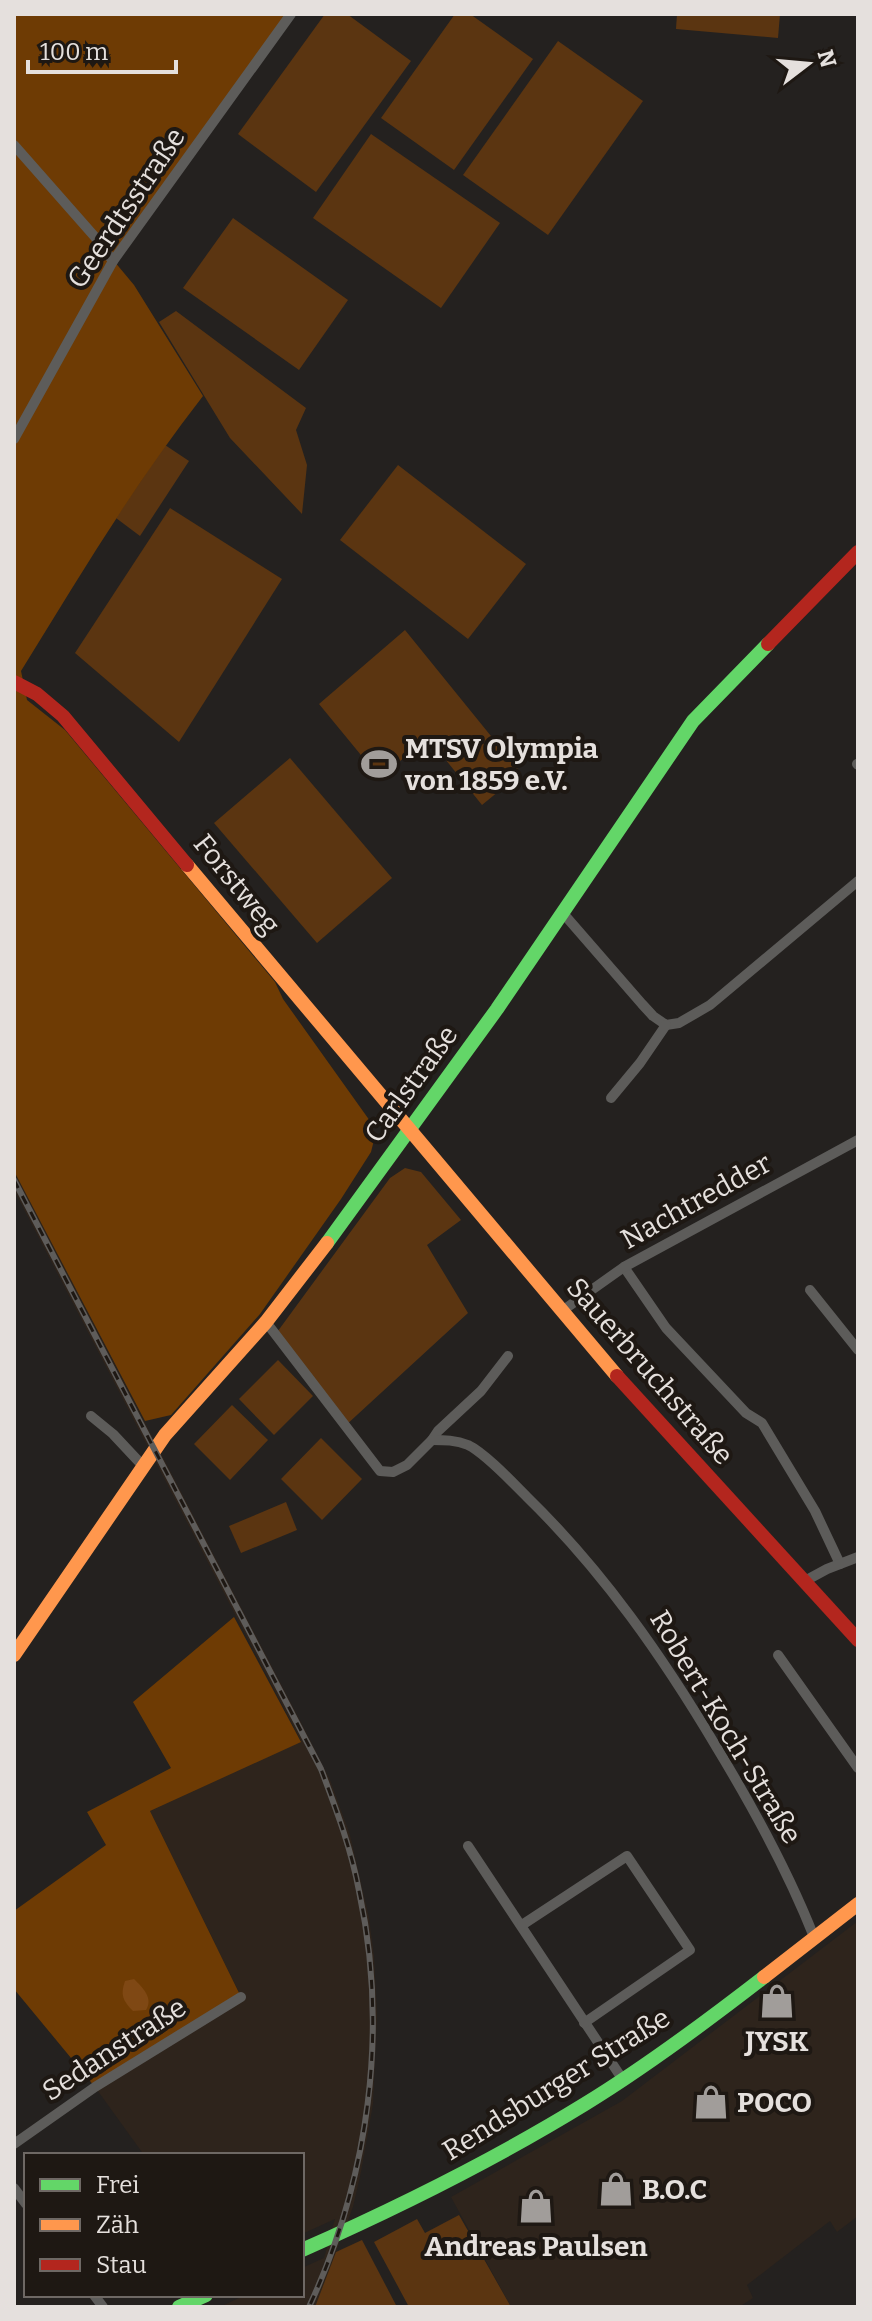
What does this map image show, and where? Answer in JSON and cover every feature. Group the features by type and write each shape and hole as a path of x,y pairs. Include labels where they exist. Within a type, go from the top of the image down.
{"street":[{"name":"Geerdtsstraße","path":"14,439 113,261 291,14"},
{"path":"14,145 113,261"},
{"name":"Carlstraße","path":"14,1655 142,1465 266,1322 347,1218 497,1009 693,721 858,552"},
{"name":"Forstweg","path":"14,682 37,694 63,716 410,1130"},
{"path":"562,912 653,1016 666,1025 679,1023 710,1005 858,881"},
{"path":"611,1098 666,1025"},
{"name":"Sauerbruchstraße","path":"410,1130 645,1408 858,1640"},
{"name":"Nachtredder","path":"562,1311 624,1267 858,1140"},
{"path":"624,1267 666,1328 746,1413 762,1423 815,1511 840,1564"},
{"path":"810,1290 858,1350"},
{"path":"266,1322 380,1471 393,1472 407,1465 481,1391 508,1356"},
{"path":"91,1416 142,1465"},
{"name":"Robert-Koch-Straße","path":"432,1440 452,1440 470,1446 511,1481 590,1564 650,1641 728,1766 787,1875 814,1937"},
{"path":"803,1582 858,1557"},
{"path":"778,1655 858,1768"},
{"path":"468,1846 623,2080"},
{"path":"522,1925 627,1856 690,1950 584,2023"},
{"name":"Rendsburger Straße","path":"304,2249 457,2176 531,2136 623,2080 858,1904"},
{"name":"Sedanstraße","path":"14,2144 95,2087 241,1997"},
{"path":"179,2307 202,2297"}],"shaded area":[{"path":"14,14 291,14 114,261 134,285 203,396 131,496 21,671 27,700 65,730 275,982 283,999 370,1121 375,1136 371,1152 341,1199 260,1314 171,1415 145,1421 14,1171"},
{"path":"325,14 347,14 411,61 316,192 238,134"},
{"path":"455,14 470,14 533,59 454,170 381,118"},
{"path":"677,14 780,14 778,38 676,29"},
{"path":"558,41 643,101 548,235 463,175"},
{"path":"371,134 500,223 441,308 313,218"},
{"path":"233,218 348,300 299,370 183,288"},
{"path":"176,311 306,408 296,430 307,465 302,514 230,438 159,322"},
{"path":"165,445 189,461 140,536 116,518"},
{"path":"398,465 526,564 468,639 340,540"},
{"path":"170,508 282,579 179,742 75,653"},
{"path":"405,630 521,773 482,805 429,739 379,777 319,704"},
{"path":"290,758 392,878 317,943 214,823"},
{"path":"405,1168 421,1172 461,1220 427,1245 468,1313 345,1426 275,1335 390,1178"},
{"path":"14,1171 310,1740 330,1780 350,1835 369,1918 374,1956 377,2015 373,2104 353,2207 315,2307 220,2307 241,2297 304,2297 304,2267 324,2258 335,2219 304,2233 304,2153 143,2153 95,2087 241,1997 150,1811 301,1741 14,1190"},
{"path":"278,1360 313,1396 274,1435 239,1399"},
{"path":"232,1405 268,1440 230,1480 194,1444"},
{"path":"321,1438 362,1479 322,1520 281,1479"},
{"path":"286,1502 297,1530 241,1553 229,1526"},
{"path":"234,1617 301,1742 150,1811 241,1997 95,2087 14,1989 14,1911 106,1845 87,1812 171,1768 133,1702"},
{"path":"858,1921 858,2216 837,2232 830,2221 747,2285 753,2298 739,2307 511,2307 451,2197 622,2101"},
{"path":"134,1979 148,1997 146,2010 133,2011 123,1998 125,1981"},
{"path":"459,2215 511,2307 409,2307 374,2242 417,2219 425,2233"},
{"path":"362,2240 397,2307 315,2307 336,2252"}],"railway":[{"path":"14,1180 321,1769 352,1859 368,1943 372,1996 368,2103 346,2207 330,2258 309,2307"}],"traffic: fast":[{"path":"327,1243 497,1009 693,721 768,644"},
{"path":"304,2249 446,2182 551,2125 654,2059 764,1977"},
{"path":"179,2307 202,2297"}],"traffic: slow":[{"path":"187,865 617,1376"},
{"path":"14,1655 165,1435 266,1322 327,1243"},
{"path":"764,1977 858,1904"}],"traffic: jam":[{"path":"768,644 858,552"},
{"path":"14,682 37,694 63,716 187,865"},
{"path":"617,1376 858,1640"}],"place":[{"name":"MTSV Olympia von 1859 e.V.","path":"379,764"},
{"name":"JYSK","path":"777,2001"},
{"name":"POCO","path":"711,2102"},
{"name":"B.O.C","path":"616,2189"},
{"name":"Andreas Paulsen","path":"536,2206"}]}
